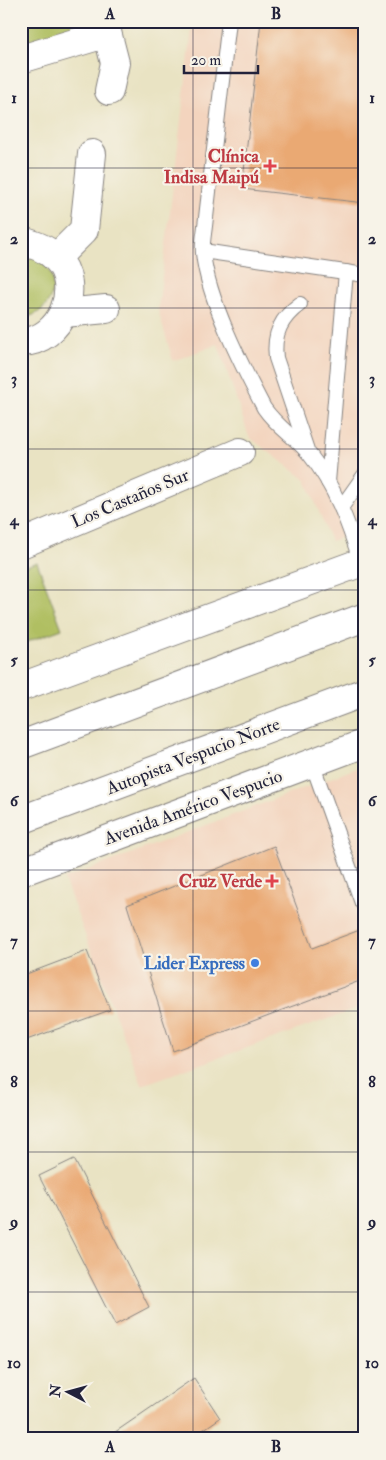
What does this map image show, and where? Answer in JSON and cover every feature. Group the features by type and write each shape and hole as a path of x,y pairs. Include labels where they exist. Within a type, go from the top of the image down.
{"main road":[{"path":"21,59 98,36 107,25"},
{"path":"107,25 115,63 109,91"},
{"path":"56,258 84,230 92,154"},
{"path":"21,241 40,246 56,258 64,271 68,285 68,300 64,313 54,327 42,336 21,342"},
{"path":"64,313 106,309"},
{"name":"Los Castaños Sur","path":"21,544 240,452"},
{"path":"21,687 363,562"},
{"path":"21,745 365,618"},
{"name":"Autopista Vespucio Norte","path":"21,820 365,692"},
{"name":"Avenida Américo Vespucio","path":"21,872 365,743"}],"lane":[{"path":"229,21 203,252 212,293 259,398 271,418 308,453 328,482 363,562"},
{"path":"203,252 365,275"},
{"path":"328,482 346,272"},
{"path":"300,304 281,322 274,346 276,358 308,453"},
{"path":"341,508 365,474"},
{"path":"312,763 362,903 365,902"}],"shaded area":[{"name":"Clínica Indisa Maipú","path":"193,21 365,21 365,529 331,541 306,480 249,437 218,344 173,361 158,310"},
{"path":"365,765 365,1006 142,1085 64,879"}],"green space":[{"path":"21,21 88,21 82,30 21,45"},
{"path":"21,252 36,256 42,260 51,275 53,284 52,292 45,307 30,316 21,318"},
{"path":"37,562 62,629 21,644 21,568"}],"building":[{"path":"261,21 365,21 365,203 242,189"},
{"name":"Lider Express","path":"274,846 312,948 365,928 365,979 173,1051 127,905"},
{"path":"87,951 110,1010 21,1042 21,976"},
{"path":"74,1159 149,1307 115,1325 39,1176"},
{"path":"194,1378 220,1418 190,1439 105,1439"}],"place":[{"name":"Clínica Indisa Maipú","path":"270,166"},
{"name":"Cruz Verde","path":"272,881"},
{"name":"Lider Express","path":"255,963"}]}
